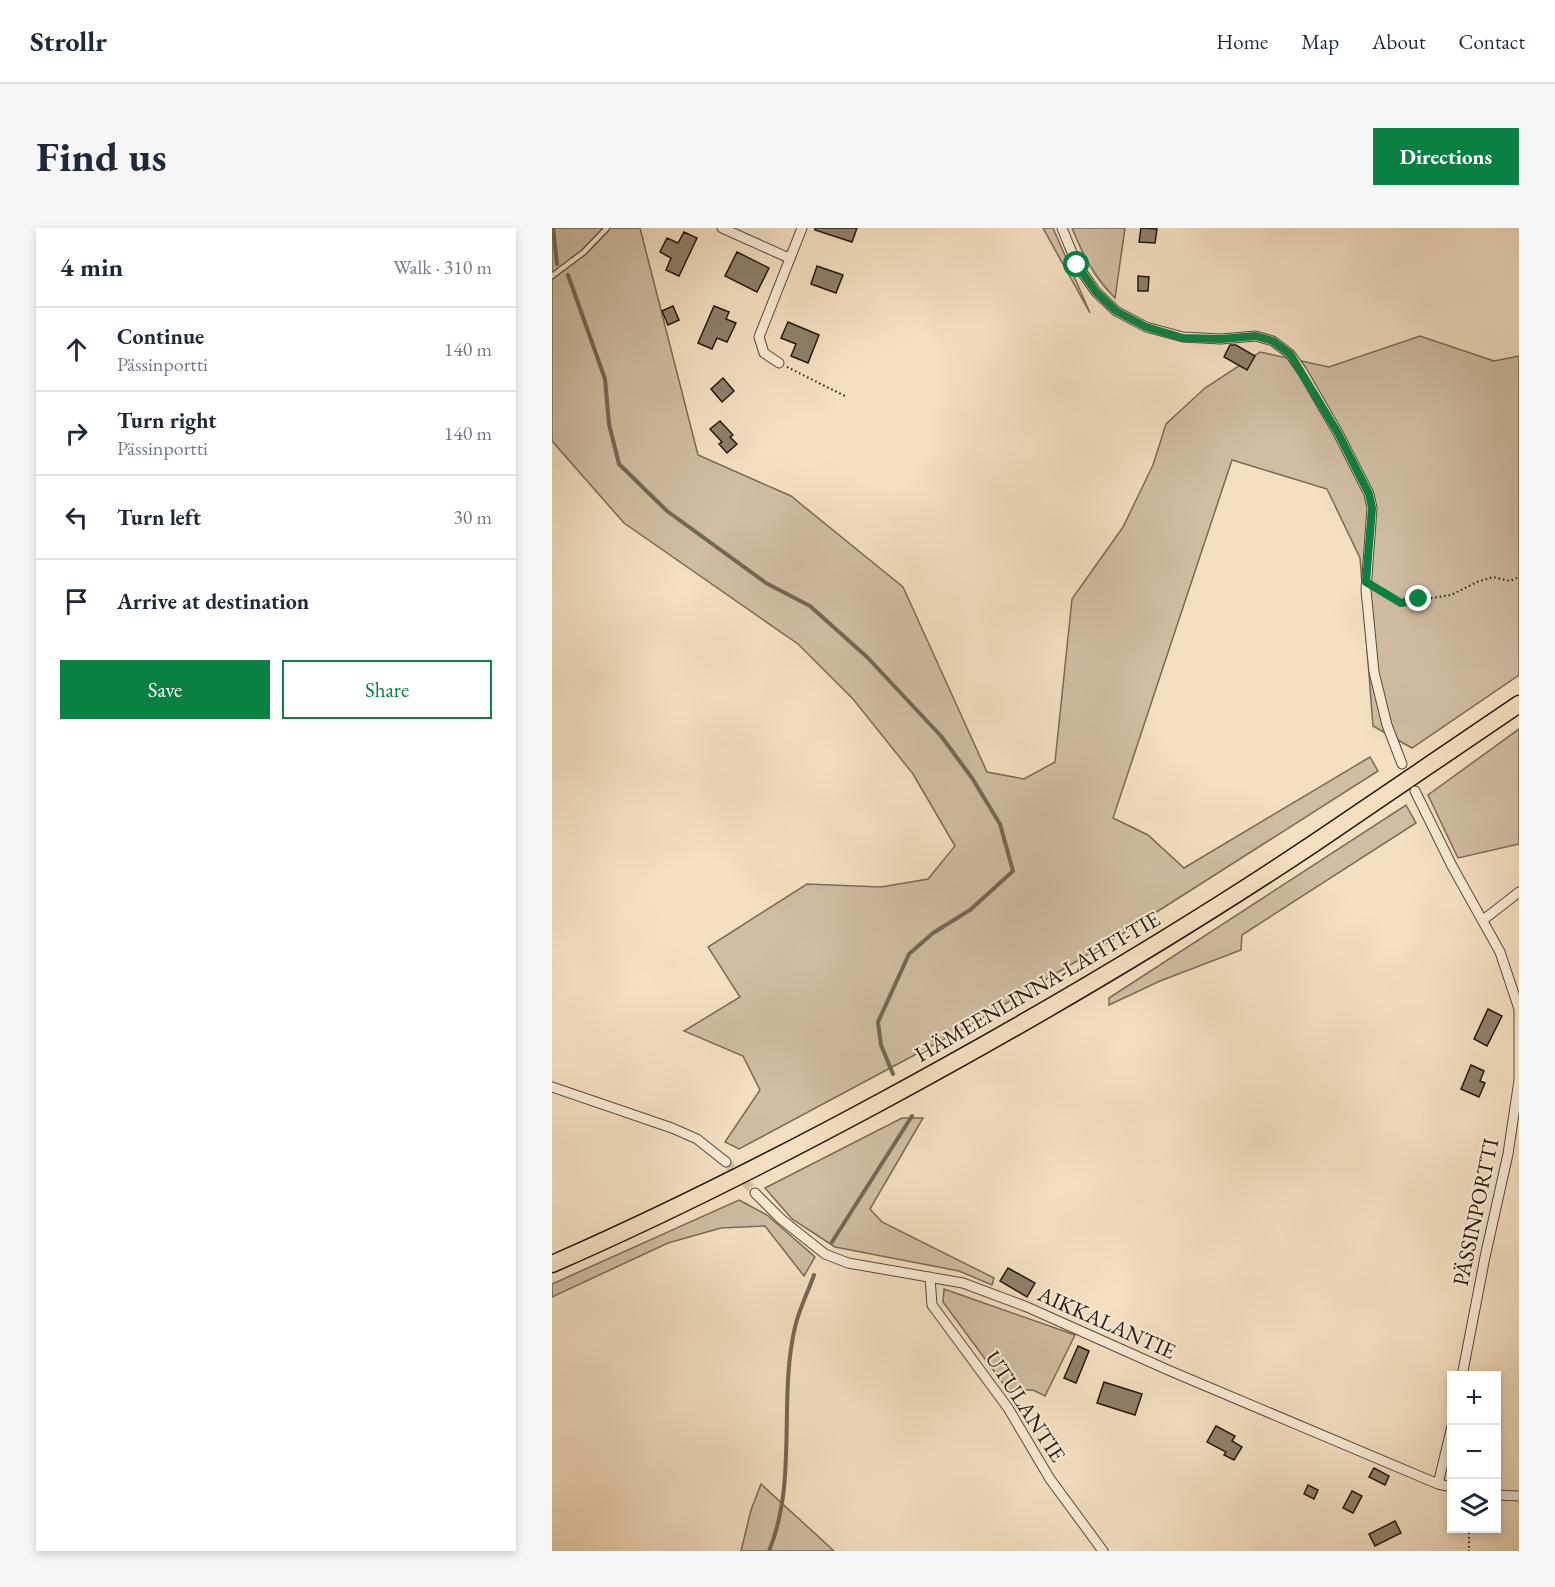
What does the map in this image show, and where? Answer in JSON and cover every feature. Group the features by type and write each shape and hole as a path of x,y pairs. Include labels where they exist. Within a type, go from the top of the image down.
{"highway":[{"name":"HÄMEENLINNA-LAHTI-TIE","path":"552,1264 704,1194 779,1156 1011,1030 1253,883 1519,704"}],"street":[{"path":"722,228 789,258"},
{"path":"779,363 764,353 759,337 802,228"},
{"path":"1062,228 1077,265 1096,292 1116,311 1146,327 1183,338 1221,339 1256,336 1273,341 1290,354 1338,433 1369,494 1372,508 1366,582 1374,672 1387,725 1402,764"},
{"name":"PÄSSINPORTTI","path":"1415,791 1452,866 1500,952 1519,1009 1519,1080 1508,1154 1463,1371"},
{"path":"1483,920 1519,892"},
{"path":"552,1087 672,1128 697,1139 726,1162"},
{"name":"AIKKALANTIE","path":"755,1193 825,1254 848,1263 963,1283 1027,1307 1168,1370 1437,1484 1447,1486"},
{"name":"UTULANTIE","path":"930,1277 932,1305 1008,1408 1050,1479 1103,1551"},
{"path":"1437,1484 1447,1445"},
{"path":"1501,1496 1519,1496"}],"lane":[{"path":"552,276 585,252 607,228"}],"path":[{"path":"779,363 847,397"},
{"path":"1366,582 1401,603 1451,595 1493,577 1510,581 1519,577"},
{"path":"1469,1533 1469,1551"}],"shaded area":[{"path":"552,228 640,228 698,455 791,496 903,587 987,772 1024,779 1055,762 1072,599 1123,527 1153,465 1166,424 1205,388 1260,352 1329,367 1420,336 1494,361 1519,356 1519,675 1412,748 1373,726 1360,558 1327,489 1232,460 1113,818 1148,835 1184,868 1370,757 1378,771 1122,934 965,1028 739,1149 725,1142 760,1090 743,1056 684,1031 740,997 708,947 807,884 881,887 928,879 955,846 913,774 853,699 798,644 624,523 552,441"},
{"path":"1043,228 1053,228 1090,313"},
{"path":"1072,228 1125,228 1115,298 1090,265"},
{"path":"1519,729 1519,844 1458,858 1428,795"},
{"path":"1406,805 1416,823 1242,935 1241,950 1160,981 1109,1005 1109,998"},
{"path":"902,1118 923,1118 870,1209 882,1222 994,1278 992,1285 959,1271 835,1247 792,1219 765,1188"},
{"path":"739,1200 767,1215 815,1257 804,1276 765,1226 721,1228 668,1243 552,1297 552,1284"},
{"path":"944,1289 1075,1335 1045,1396 1033,1390 1008,1390 943,1302"},
{"path":"761,1484 834,1551 741,1551 751,1510"}],"building":[{"path":"815,228 857,228 852,242 815,230"},
{"path":"1141,228 1157,229 1155,243 1139,242"},
{"path":"684,232 697,238 679,276 666,270 671,258 660,252 667,238 678,243"},
{"path":"737,252 769,268 757,292 725,276"},
{"path":"817,266 843,275 836,293 811,284"},
{"path":"1138,276 1149,277 1148,291 1138,291"},
{"path":"673,306 679,320 668,325 662,311"},
{"path":"714,306 729,312 726,319 736,323 727,342 717,338 712,349 698,343"},
{"path":"788,322 819,335 808,363 791,356 796,344 781,338"},
{"path":"1230,345 1236,345 1255,356 1247,370 1224,357"},
{"path":"723,378 734,391 722,402 711,389"},
{"path":"720,421 733,435 730,437 737,444 727,453 719,444 722,442 710,429"},
{"path":"1488,1009 1502,1016 1487,1046 1474,1039"},
{"path":"1471,1065 1484,1071 1480,1081 1485,1083 1479,1097 1461,1089"},
{"path":"1008,1268 1035,1283 1027,1297 1000,1281"},
{"path":"1078,1346 1089,1351 1076,1383 1064,1378"},
{"path":"1104,1382 1142,1394 1135,1415 1097,1403"},
{"path":"1216,1426 1235,1436 1232,1441 1242,1447 1234,1460 1224,1455 1226,1452 1207,1442"},
{"path":"1374,1468 1389,1476 1385,1485 1369,1477"},
{"path":"1308,1485 1318,1490 1314,1499 1304,1494"},
{"path":"1352,1491 1362,1496 1353,1513 1343,1508"},
{"path":"1395,1521 1401,1533 1375,1546 1369,1534"}],"waterway":[{"path":"553,228 557,264"},
{"path":"568,275 605,379 609,424 619,464 667,511 766,583 810,606 867,657 941,736 972,778 1000,824 1013,871 970,910 933,933 909,954 878,1022 881,1045 893,1074"},
{"path":"832,1242 912,1116"},
{"path":"769,1551 778,1524 783,1497 790,1355 797,1320 814,1275"}],"tunnel":[{"path":"726,1162 755,1193"}],"route":[{"path":"1077,265 1096,292 1116,311 1146,327 1183,338 1221,339 1256,336 1273,341 1290,354 1338,433 1369,494 1372,508 1366,582 1401,603 1419,599"}]}
